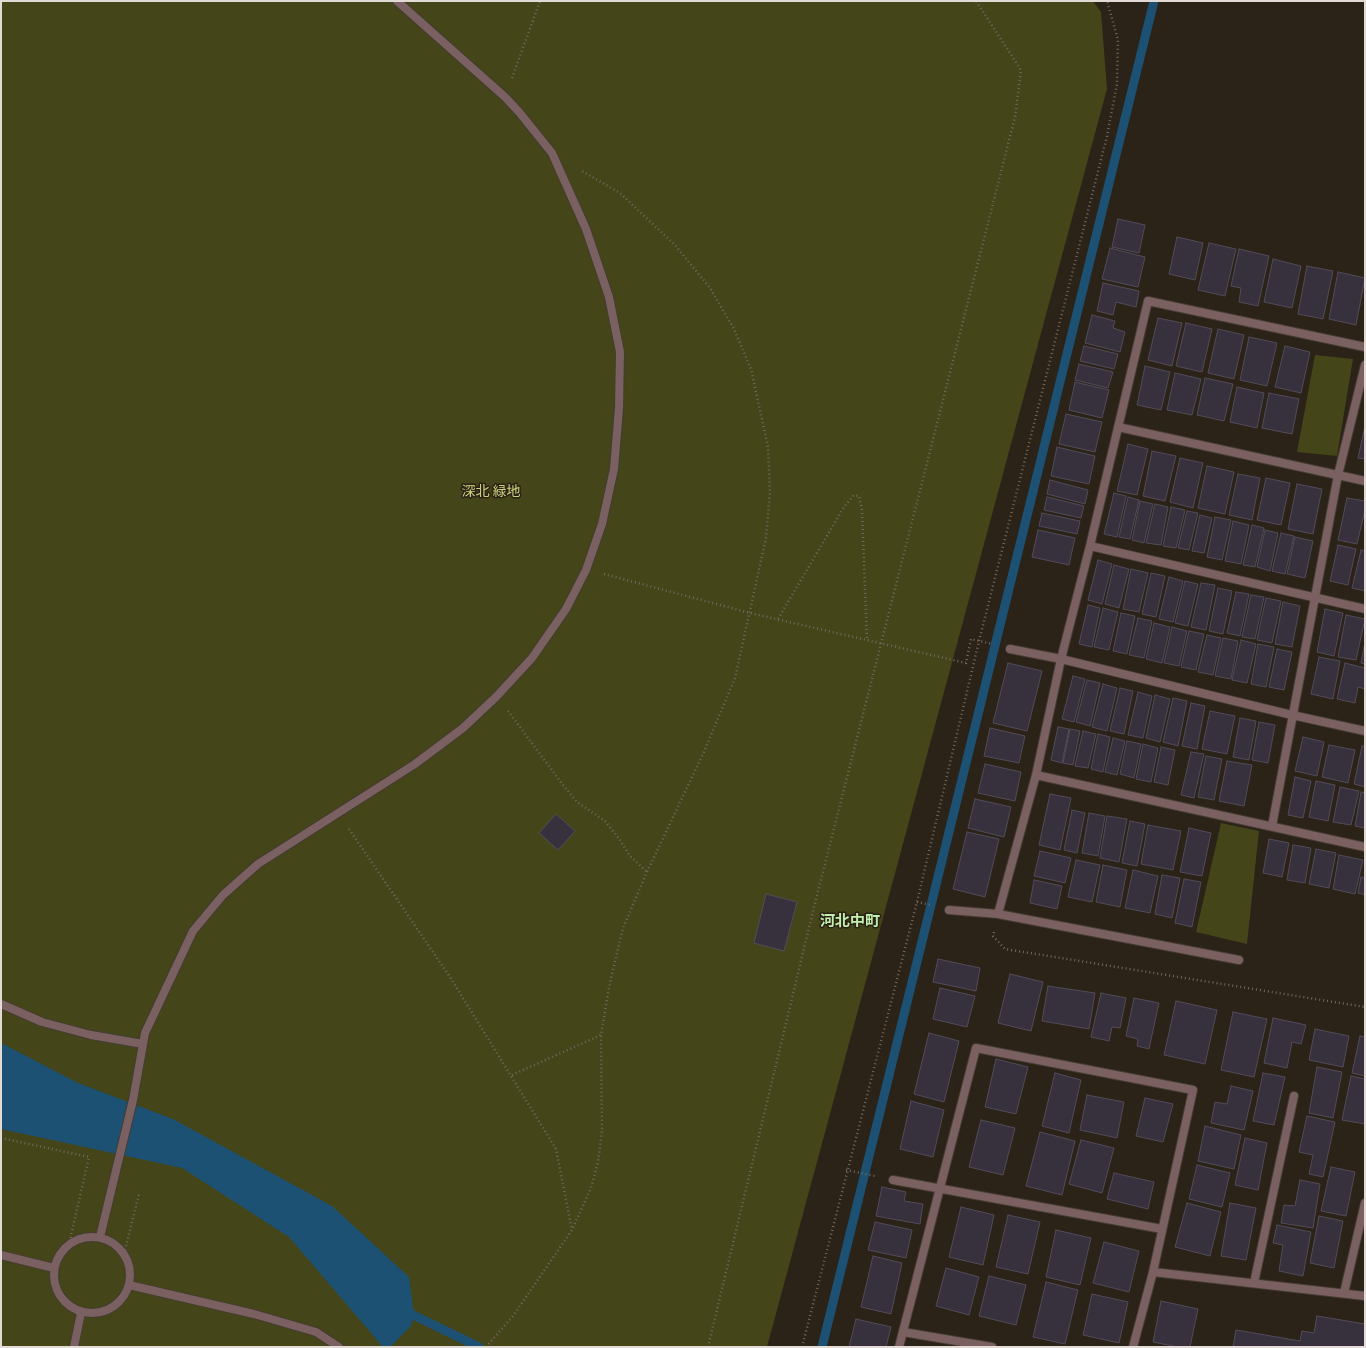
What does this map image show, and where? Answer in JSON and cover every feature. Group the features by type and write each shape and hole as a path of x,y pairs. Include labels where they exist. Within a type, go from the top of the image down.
{"street":[{"path":"100,1237 133,1100 145,1033 192,931 223,895 258,864 415,764 463,728 496,697 536,652 566,609 586,570 602,524 614,469 619,408 620,352 609,297 586,229 552,153 520,112 505,96 397,1"},
{"path":"998,914 1036,775 1061,659 1090,546 1148,301 1365,347"},
{"path":"1272,826 1338,475 1365,365"},
{"path":"1118,427 1365,481"},
{"path":"1090,546 1365,608"},
{"path":"1010,648 1365,731"},
{"path":"1036,775 1365,847"},
{"path":"949,910 998,914 1239,960"},
{"path":"1,1004 42,1022 91,1035 143,1044"},
{"path":"899,1347 976,1048 1193,1090 1153,1272 1133,1347"},
{"path":"1254,1283 1294,1096"},
{"path":"893,1180 1162,1229"},
{"path":"1344,1293 1365,1203"},
{"path":"87,1237 100,1237 110,1241 124,1254 130,1269 129,1285 119,1304 108,1311 96,1314 81,1313 72,1309 62,1301 56,1290 53,1279 54,1268 58,1256 69,1244 87,1237"},
{"path":"1,1255 54,1268"},
{"path":"1153,1272 1365,1296"},
{"path":"129,1285 254,1314 316,1332 339,1347"},
{"path":"74,1347 81,1313"},
{"path":"903,1332 992,1347"}],"path":[{"path":"505,96 540,1"},
{"path":"708,1347 814,907 880,643 1015,118 1021,70 976,1"},
{"path":"802,1347 917,902 1107,136 1117,84 1118,40 1108,1"},
{"path":"486,1347 513,1316 572,1230 591,1188 598,1162 602,1131 601,1035 609,987 623,928 647,872 703,754 734,678 766,538 770,492 768,447 751,369 734,328 710,288 674,244 620,193 552,153"},
{"path":"778,619 846,504 854,495 859,496 862,510 866,640"},
{"path":"586,570 750,613 966,663 971,639 981,641"},
{"path":"496,697 514,717 562,785 577,802 606,822 630,856 647,872"},
{"path":"338,812 450,977 512,1075 556,1149 572,1230"},
{"path":"998,914 994,936 1005,949 1365,1007"},
{"path":"512,1075 601,1035"},
{"path":"1,1138 89,1157 69,1244"},
{"path":"848,1170 876,1176"},
{"path":"124,1254 139,1194"}],"green space":[{"name":"深北 緑地","path":"1,1 1093,1 1101,12 1107,89 767,1347 1,1347"},
{"path":"1315,355 1353,359 1337,456 1297,452"},
{"path":"1221,823 1259,831 1247,944 1196,932"}],"water":[{"path":"1,1043 78,1083 173,1119 332,1206 409,1277 414,1316 411,1326 390,1347 383,1347 289,1237 182,1168 1,1129"}],"building":[{"path":"1118,219 1145,225 1139,253 1112,247"},
{"path":"1177,237 1203,243 1195,280 1169,274"},
{"path":"1209,243 1236,249 1225,296 1198,290"},
{"path":"1110,248 1145,257 1138,287 1102,279"},
{"path":"1239,249 1269,256 1258,306 1239,302 1241,288 1231,286"},
{"path":"1273,259 1301,266 1292,308 1264,302"},
{"path":"1307,266 1333,271 1323,319 1298,314"},
{"path":"1338,272 1365,278 1356,325 1329,319"},
{"path":"1103,283 1139,291 1136,307 1116,302 1113,315 1097,311"},
{"path":"1092,315 1115,321 1113,328 1125,332 1120,352 1085,343"},
{"path":"1158,318 1182,323 1172,366 1148,360"},
{"path":"1186,323 1212,329 1202,372 1176,366"},
{"path":"1218,329 1244,335 1234,379 1208,373"},
{"path":"1249,337 1277,343 1267,386 1240,380"},
{"path":"1084,346 1118,354 1114,369 1080,361"},
{"path":"1285,346 1310,352 1301,393 1275,387"},
{"path":"1079,364 1113,372 1108,388 1075,380"},
{"path":"1145,366 1170,372 1161,410 1137,405"},
{"path":"1175,373 1201,379 1192,415 1167,410"},
{"path":"1205,378 1233,384 1224,421 1197,415"},
{"path":"1075,382 1109,390 1102,418 1069,410"},
{"path":"1237,387 1264,393 1257,428 1230,422"},
{"path":"1269,393 1299,399 1292,434 1262,428"},
{"path":"1066,414 1102,422 1095,452 1059,444"},
{"path":"1365,426 1365,459 1358,458"},
{"path":"1128,444 1148,449 1137,495 1117,491"},
{"path":"1057,447 1095,456 1089,484 1051,476"},
{"path":"1152,451 1176,456 1165,501 1143,496"},
{"path":"1180,458 1203,463 1193,508 1170,502"},
{"path":"1207,466 1234,472 1225,514 1198,508"},
{"path":"1238,474 1260,478 1252,520 1229,515"},
{"path":"1266,478 1290,483 1281,525 1257,520"},
{"path":"1050,480 1088,490 1085,504 1047,494"},
{"path":"1297,484 1322,489 1313,534 1288,529"},
{"path":"1114,493 1126,496 1117,537 1104,534"},
{"path":"1047,497 1084,506 1081,518 1044,510"},
{"path":"1128,497 1139,500 1130,539 1119,537"},
{"path":"1347,498 1365,501 1365,510 1357,544 1338,540"},
{"path":"1140,501 1153,504 1144,543 1132,540"},
{"path":"1155,504 1168,507 1161,545 1146,543"},
{"path":"1171,507 1185,510 1176,548 1163,546"},
{"path":"1187,511 1198,513 1189,550 1178,548"},
{"path":"1042,513 1080,521 1077,534 1039,526"},
{"path":"1200,515 1212,518 1204,553 1192,551"},
{"path":"1215,517 1231,520 1222,560 1207,557"},
{"path":"1233,521 1249,525 1241,564 1225,561"},
{"path":"1252,525 1264,528 1255,567 1243,565"},
{"path":"1038,530 1075,538 1069,565 1032,557"},
{"path":"1265,530 1278,533 1270,571 1257,567"},
{"path":"1281,533 1294,536 1285,574 1272,571"},
{"path":"1295,537 1313,541 1305,578 1287,574"},
{"path":"1338,545 1356,549 1348,585 1330,581"},
{"path":"1361,550 1365,551 1365,591 1352,588"},
{"path":"1098,560 1112,564 1102,604 1088,600"},
{"path":"1114,565 1129,569 1119,608 1105,604"},
{"path":"1131,569 1148,573 1139,612 1123,609"},
{"path":"1151,573 1165,576 1156,617 1142,614"},
{"path":"1169,577 1183,581 1173,622 1159,619"},
{"path":"1185,581 1198,584 1188,626 1175,623"},
{"path":"1201,583 1215,585 1206,630 1191,627"},
{"path":"1218,588 1232,591 1223,634 1209,631"},
{"path":"1236,592 1249,594 1240,636 1227,633"},
{"path":"1251,595 1264,597 1255,639 1242,637"},
{"path":"1266,598 1281,601 1272,643 1257,640"},
{"path":"1283,602 1300,606 1292,647 1275,644"},
{"path":"1088,605 1100,608 1092,647 1079,644"},
{"path":"1103,608 1118,612 1109,650 1094,647"},
{"path":"1325,609 1343,613 1334,656 1317,652"},
{"path":"1121,613 1135,616 1127,654 1113,651"},
{"path":"1346,615 1365,619 1356,660 1338,657"},
{"path":"1138,618 1152,621 1144,658 1129,655"},
{"path":"1154,623 1170,627 1162,663 1146,659"},
{"path":"1172,627 1187,631 1179,666 1164,663"},
{"path":"1189,631 1204,634 1196,670 1181,667"},
{"path":"1207,635 1221,638 1213,675 1198,672"},
{"path":"1223,638 1238,641 1231,679 1215,676"},
{"path":"1241,640 1256,644 1247,683 1232,680"},
{"path":"1365,642 1365,664 1361,663"},
{"path":"1258,644 1274,647 1266,687 1251,684"},
{"path":"1277,649 1292,652 1284,690 1269,687"},
{"path":"1319,657 1340,661 1333,699 1311,694"},
{"path":"1008,663 1042,671 1027,731 993,723"},
{"path":"1345,663 1365,668 1365,689 1358,687 1355,703 1337,699"},
{"path":"1073,676 1085,679 1074,722 1062,719"},
{"path":"1087,680 1100,683 1090,726 1076,722"},
{"path":"1103,684 1117,688 1107,731 1092,727"},
{"path":"1120,688 1133,691 1124,734 1110,731"},
{"path":"1138,692 1152,696 1143,738 1128,735"},
{"path":"1155,695 1170,699 1160,742 1146,738"},
{"path":"1173,698 1187,701 1178,746 1163,742"},
{"path":"1191,703 1205,706 1197,749 1182,746"},
{"path":"1210,711 1235,716 1227,754 1202,749"},
{"path":"1240,718 1256,721 1249,760 1233,757"},
{"path":"1259,722 1275,725 1268,763 1252,760"},
{"path":"1058,727 1069,729 1062,763 1051,760"},
{"path":"990,728 1025,736 1019,763 984,756"},
{"path":"1070,729 1080,731 1073,765 1063,763"},
{"path":"1083,731 1096,734 1088,768 1075,766"},
{"path":"1098,734 1110,737 1103,772 1091,769"},
{"path":"1303,737 1324,742 1317,776 1295,771"},
{"path":"1113,738 1125,741 1117,775 1105,772"},
{"path":"1127,741 1141,744 1134,778 1120,774"},
{"path":"1143,744 1158,748 1151,782 1136,779"},
{"path":"1329,745 1355,750 1348,783 1322,777"},
{"path":"1362,746 1365,746 1365,787 1354,784"},
{"path":"1161,747 1175,750 1168,785 1154,782"},
{"path":"1191,752 1204,754 1194,798 1181,795"},
{"path":"1206,756 1222,759 1214,800 1198,797"},
{"path":"1227,761 1252,765 1244,806 1219,801"},
{"path":"985,764 1021,772 1015,801 978,793"},
{"path":"1295,777 1311,781 1303,818 1288,815"},
{"path":"1316,781 1335,785 1328,821 1309,817"},
{"path":"1340,787 1359,791 1351,825 1333,822"},
{"path":"1361,792 1365,793 1365,828 1355,826"},
{"path":"1050,794 1071,798 1060,850 1039,845"},
{"path":"975,799 1011,807 1004,837 968,828"},
{"path":"1072,810 1085,813 1077,853 1064,850"},
{"path":"1089,813 1105,816 1098,856 1082,853"},
{"path":"556,814 575,831 558,850 539,833"},
{"path":"1107,816 1127,819 1119,862 1100,858"},
{"path":"1130,821 1145,824 1137,866 1122,863"},
{"path":"1148,825 1181,831 1173,870 1141,864"},
{"path":"1189,828 1211,833 1202,876 1180,872"},
{"path":"967,832 999,839 985,897 953,889"},
{"path":"1269,839 1289,843 1282,877 1263,873"},
{"path":"1293,845 1311,848 1305,883 1287,880"},
{"path":"1316,849 1336,853 1329,888 1309,884"},
{"path":"1040,851 1071,858 1065,883 1034,876"},
{"path":"1339,855 1363,860 1355,894 1333,889"},
{"path":"1076,860 1100,865 1092,902 1068,897"},
{"path":"1103,865 1127,870 1120,907 1096,902"},
{"path":"1133,870 1158,876 1150,913 1125,908"},
{"path":"1162,875 1180,878 1172,918 1155,914"},
{"path":"1361,877 1365,878 1365,895 1358,893"},
{"path":"1184,879 1201,882 1192,927 1175,923"},
{"path":"1034,880 1062,886 1057,909 1030,903"},
{"path":"766,894 797,902 784,951 754,943"},
{"path":"938,959 980,968 976,991 933,982"},
{"path":"1010,974 1043,982 1031,1031 998,1023"},
{"path":"1048,986 1095,993 1089,1029 1042,1021"},
{"path":"940,988 975,996 967,1027 933,1019"},
{"path":"1101,993 1126,998 1120,1028 1112,1027 1109,1041 1091,1037"},
{"path":"1134,998 1159,1003 1149,1049 1137,1046 1138,1039 1126,1036"},
{"path":"1176,1001 1217,1010 1205,1064 1164,1055"},
{"path":"1233,1012 1267,1019 1254,1077 1221,1070"},
{"path":"1273,1018 1306,1025 1301,1044 1292,1042 1287,1068 1264,1063"},
{"path":"1315,1029 1349,1036 1343,1067 1309,1060"},
{"path":"929,1033 959,1041 944,1102 914,1094"},
{"path":"1360,1036 1365,1037 1365,1076 1352,1073"},
{"path":"996,1059 1028,1067 1016,1114 985,1107"},
{"path":"1317,1067 1342,1072 1333,1118 1309,1113"},
{"path":"1055,1073 1081,1080 1069,1133 1042,1126"},
{"path":"1263,1073 1285,1077 1274,1125 1253,1121"},
{"path":"1351,1076 1365,1079 1365,1124 1342,1120"},
{"path":"1231,1086 1253,1091 1244,1130 1211,1123 1215,1102 1227,1104"},
{"path":"1087,1095 1124,1102 1117,1138 1080,1130"},
{"path":"1145,1098 1173,1104 1163,1142 1136,1136"},
{"path":"911,1101 944,1110 933,1157 900,1149"},
{"path":"1307,1116 1335,1122 1323,1177 1309,1174 1313,1155 1299,1152"},
{"path":"981,1120 1015,1128 1003,1175 969,1167"},
{"path":"1205,1126 1241,1135 1234,1169 1198,1161"},
{"path":"1040,1132 1075,1141 1062,1195 1026,1186"},
{"path":"1245,1138 1267,1143 1258,1190 1235,1185"},
{"path":"1081,1140 1114,1148 1102,1193 1069,1184"},
{"path":"1197,1165 1230,1173 1222,1207 1189,1199"},
{"path":"1331,1167 1355,1172 1346,1216 1321,1211"},
{"path":"1114,1173 1154,1182 1148,1209 1107,1199"},
{"path":"1300,1180 1320,1184 1313,1228 1281,1223 1284,1205 1295,1206"},
{"path":"882,1187 906,1192 904,1201 923,1204 920,1224 876,1216"},
{"path":"1187,1203 1221,1212 1210,1256 1175,1247"},
{"path":"1230,1203 1256,1208 1246,1260 1221,1256"},
{"path":"961,1207 994,1215 983,1265 949,1257"},
{"path":"1008,1215 1040,1222 1028,1274 996,1267"},
{"path":"1319,1216 1343,1221 1334,1268 1310,1263"},
{"path":"875,1222 912,1230 906,1258 868,1250"},
{"path":"1277,1225 1311,1232 1303,1276 1279,1271 1283,1245 1273,1243"},
{"path":"1056,1230 1091,1238 1080,1285 1046,1277"},
{"path":"1104,1242 1139,1251 1129,1292 1093,1283"},
{"path":"873,1256 902,1263 891,1314 861,1307"},
{"path":"946,1268 979,1277 969,1315 936,1306"},
{"path":"989,1276 1026,1285 1016,1325 979,1316"},
{"path":"1046,1282 1078,1290 1065,1344 1033,1337"},
{"path":"1092,1294 1128,1302 1119,1343 1083,1335"},
{"path":"1161,1301 1198,1309 1190,1347 1178,1347 1153,1342"},
{"path":"1317,1316 1365,1324 1365,1347 1233,1347 1236,1330 1300,1341 1302,1331 1314,1333"},
{"path":"856,1319 891,1327 886,1347 849,1347"}],"waterway":[{"path":"822,1347 1154,1"},
{"path":"403,1310 479,1347"}],"district":[{"name":"河北中町","path":"850,922"}]}
